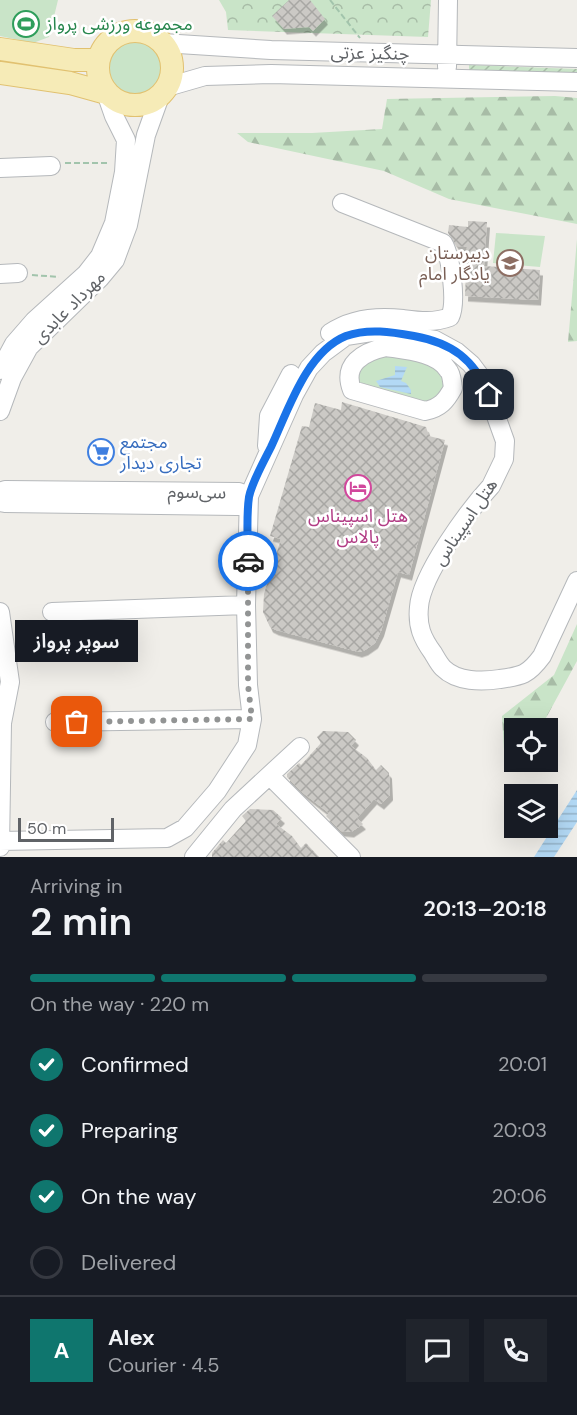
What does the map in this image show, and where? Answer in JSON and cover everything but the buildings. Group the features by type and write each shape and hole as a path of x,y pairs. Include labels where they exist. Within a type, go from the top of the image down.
{"main road":[{"path":"0,73 70,83 106,93 127,105 138,105 150,102 164,92 172,76 169,53 163,43 154,35 131,30 119,33 109,40 102,49 97,72 106,93"},
{"path":"0,49 74,60 98,60"}],"street":[{"path":"447,78 448,0"},
{"name":"چنگیز عزتی","path":"163,43 271,50 577,58"},
{"name":"چنگیز عزتی","path":"164,92 205,76 271,74 577,82"},
{"name":"مهرداد عابدی","path":"0,411 12,378 29,347 100,278 115,260 128,225 146,135 164,92"},
{"name":"مهرداد عابدی","path":"0,370 14,344 34,321 86,274 100,256 114,223 124,172 126,140 106,93"},
{"path":"0,168 51,166"},
{"path":"266,457 269,416 299,362 322,338 338,327 358,319 392,318 435,322 450,317 453,311 452,277 447,249 443,243 342,203"},
{"name":"هتل اسپیناس","path":"249,496 294,395 309,368 323,353 346,336 362,333 422,346 447,345 471,364 483,380 505,441 504,459 491,486 436,560 419,603 418,618 422,638 444,669 468,680 488,681 524,675 534,668 542,656 577,581"},
{"path":"390,340 357,360 351,369 348,381 352,390 425,411 436,408 447,400 453,388 449,370 422,346"},
{"name":"سی‌سوم","path":"0,492 5,490 238,492 249,496"},
{"path":"0,841 167,838 185,828 217,790 247,745 252,719 248,685 246,605 249,496"},
{"name":"سی‌سوم","path":"0,502 237,506 249,496"},
{"path":"52,612 246,605"},
{"path":"0,612 10,682 1,719 0,847"},
{"path":"55,722 252,719"},
{"path":"194,857 232,809 300,747"},
{"path":"270,776 351,857"}],"path":[{"path":"330,0 372,53"},
{"path":"76,162 112,163"},
{"path":"9,274 65,277"}],"green space":[{"name":"مجموعه ورزشی پرواز","path":"0,0 58,0 49,37 33,43 0,36"},
{"path":"219,0 431,0 428,37 228,30 226,12"},
{"path":"127,38 139,38 155,46 161,56 163,68 161,80 155,90 139,98 127,98 111,90 103,74 103,62 111,46"},
{"path":"469,65 577,69 577,76 469,71"},
{"path":"555,96 577,98 577,224 449,199 384,171 248,142 237,133 312,133 382,129 387,99"},
{"path":"496,233 545,236 540,267 493,263"},
{"path":"577,239 577,341 568,342"},
{"path":"383,354 425,361 444,372 446,391 434,399 416,404 358,386 358,372 363,364"},
{"path":"577,624 577,661 546,718 504,718 504,750 502,716 554,675"}],"water":[{"path":"395,366 407,367 401,381 406,383 411,394 380,387 376,381 395,375"},
{"path":"577,790 577,822 554,857 534,857 546,838 558,838 558,820"}],"way so far":[{"path":"77,722 252,719 248,685 246,605 248,561"}],"place":[{"name":"مجموعه ورزشی پرواز","path":"26,24"},
{"name":"دبیرستان یادگار امام","path":"510,263"},
{"name":"مجتمع تجاری دیدار","path":"101,452"},
{"name":"هتل اسپیناس پالاس","path":"358,488"},
{"name":"سوپر پرواز","path":"77,722"}],"route":[{"path":"248,561 249,496 294,395 309,368 335,343 346,336 378,331 435,340 447,345 471,364 483,380 489,395"}]}
